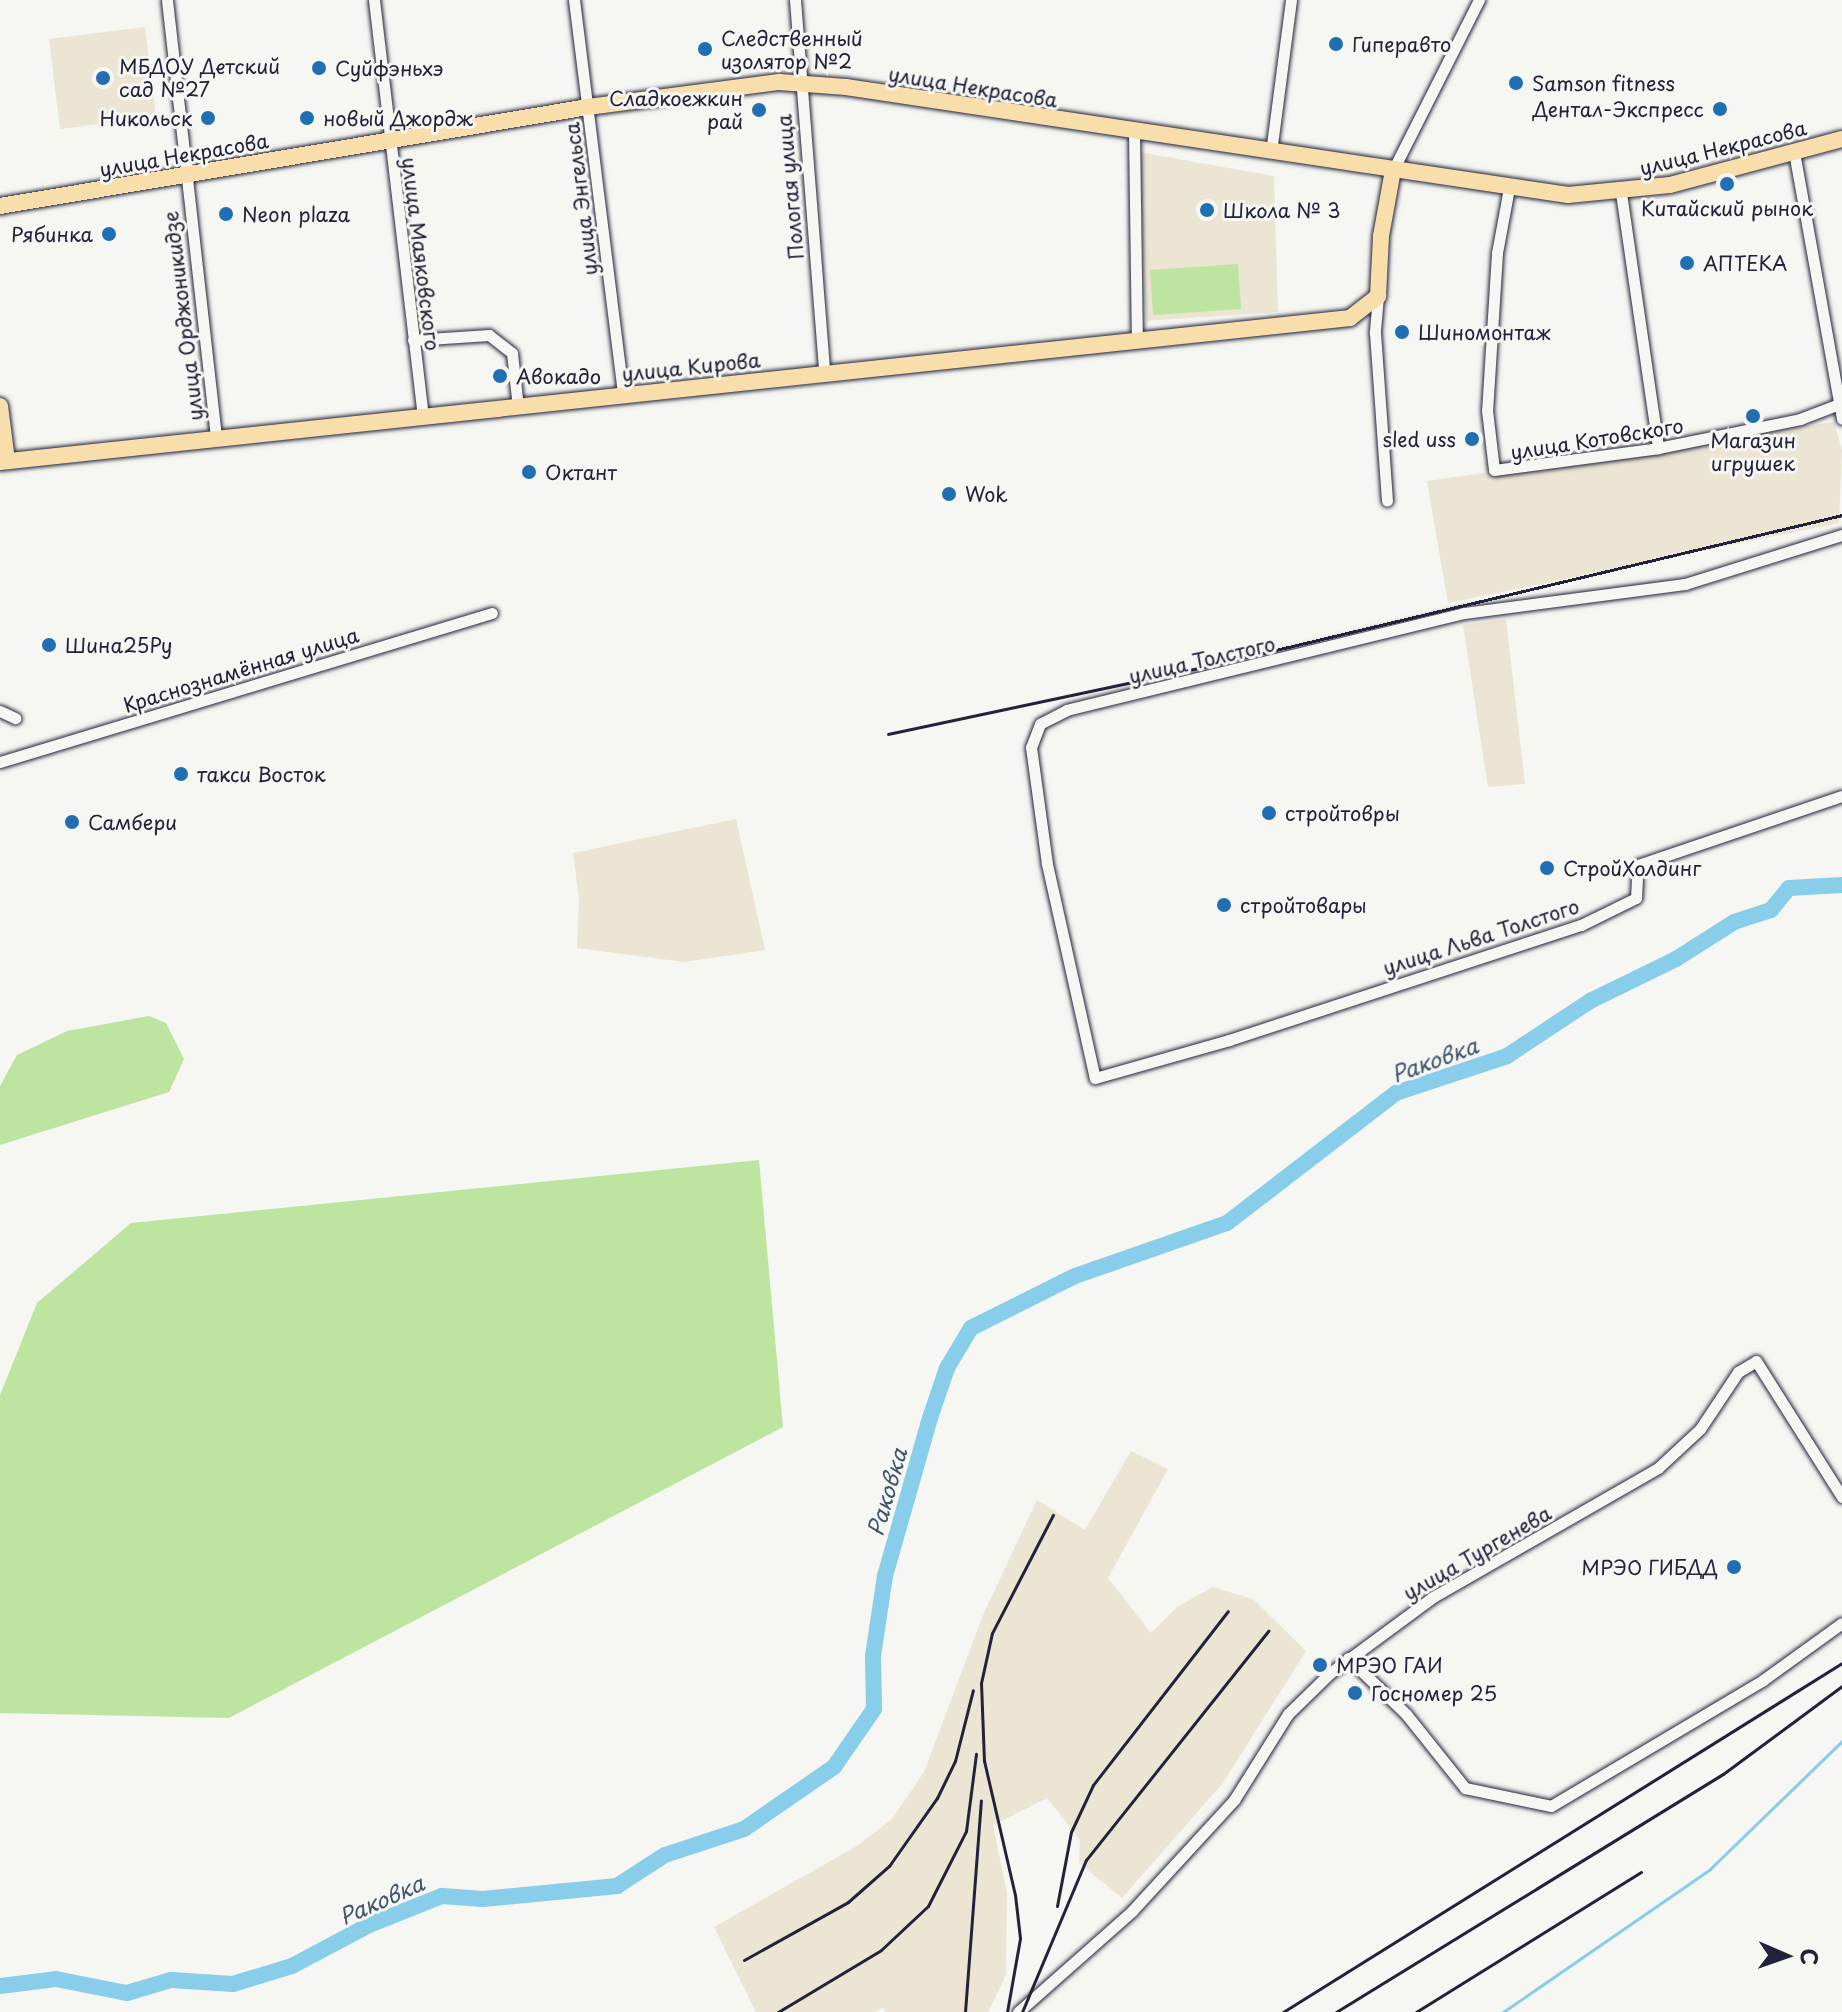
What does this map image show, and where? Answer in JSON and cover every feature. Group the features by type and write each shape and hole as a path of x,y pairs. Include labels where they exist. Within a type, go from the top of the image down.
{"highway":[{"name":"улица Некрасова","path":"0,206 588,107 800,82 1568,195 1621,193 1842,139"},
{"path":"1378,296 1381,236 1393,170"},
{"name":"улица Кирова","path":"3,461 518,407 824,371 1350,318 1378,296"},
{"path":"0,406 3,461"}],"street":[{"name":"улица Орджоникидзе","path":"167,0 184,175 216,437"},
{"name":"улица Маяковского","path":"374,0 423,417"},
{"name":"улица Энгельса","path":"574,0 623,394"},
{"name":"Пологая улица","path":"795,0 824,371"},
{"path":"1271,152 1291,0"},
{"path":"1393,170 1479,0"},
{"path":"1134,132 1137,338"},
{"path":"1794,152 1842,419"},
{"name":"улица Котовского","path":"1509,188 1497,253 1490,356 1486,419 1491,467 1502,472 1658,448 1800,419 1840,404"},
{"path":"1621,193 1658,448"},
{"path":"1378,296 1375,333 1387,501"},
{"path":"413,340 489,335 512,353 518,407"},
{"name":"улица Толстого","path":"1095,1078 1047,864 1031,747 1040,724 1067,710 1441,618 1646,591 1842,535"},
{"name":"Краснознамённая улица","path":"0,762 492,613"},
{"path":"0,711 15,718"},
{"name":"улица Льва Толстого","path":"1095,1078 1229,1040 1581,925 1636,898 1638,865 1842,796"},
{"name":"улица Тургенева","path":"1018,2012 1132,1911 1234,1800 1288,1714 1330,1673 1433,1597 1658,1468 1700,1429 1738,1372 1756,1361 1842,1497"},
{"path":"1348,1658 1406,1714 1465,1788 1551,1806 1763,1680 1842,1623"}],"shaded area":[{"name":"МБДОУ Детский сад №27","path":"145,27 156,117 60,129 49,39"},
{"name":"Школа № 3","path":"1139,152 1274,176 1278,312 1146,321"},
{"path":"1834,422 1842,450 1839,523 1448,603 1427,481"},
{"path":"1506,619 1525,784 1488,787 1463,625"},
{"path":"736,819 765,950 684,962 577,948 579,899 573,853"},
{"path":"1131,1451 1168,1469 1108,1578 1151,1633 1176,1608 1212,1587 1253,1599 1306,1651 1223,1783 1122,1898 1079,1863 1080,1840 1047,1798 993,1825 1007,1893 1006,1975 988,2012 886,2012 883,2008 875,2012 756,2012 714,1927 857,1846 892,1819 924,1772 983,1615 1037,1500 1085,1530"}],"green space":[{"path":"1238,264 1241,309 1153,315 1150,270"},
{"path":"149,1016 166,1023 184,1059 169,1092 0,1145 0,1086 17,1055 67,1031"},
{"path":"759,1160 783,1427 229,1718 0,1713 0,1395 37,1303 131,1223"}],"waterway":[{"name":"Раковка","path":"0,1986 56,1979 127,1993 171,1980 233,1984 292,1966 369,1925 442,1896 483,1899 617,1886 665,1855 744,1829 834,1767 874,1709 873,1656 885,1576 947,1368 971,1328 1075,1276 1227,1223 1396,1093 1507,1056 1590,1001 1676,959 1734,922 1771,910 1789,888 1842,885"},
{"path":"1503,2012 1710,1869 1842,1741"}],"railway":[{"path":"888,734 1221,663 1842,515"},
{"path":"1007,2012 1020,1938 1015,1895 984,1761 981,1683 992,1633 1053,1515"},
{"path":"1057,1906 1071,1832 1093,1785 1228,1611"},
{"path":"1022,2012 1086,1860 1268,1631"},
{"path":"1283,2012 1842,1663"},
{"path":"1336,2012 1723,1774 1842,1686"},
{"path":"744,1960 848,1902 889,1866 937,1798 955,1761 973,1690"},
{"path":"778,2012 881,1950 928,1906 966,1831 976,1754"},
{"path":"965,2012 981,1801"},
{"path":"1416,2012 1641,1872"}],"place":[{"name":"Гиперавто","path":"1336,44"},
{"name":"Следственный изолятор №2","path":"705,49"},
{"name":"Суйфэньхэ","path":"319,68"},
{"name":"МБДОУ Детский сад №27","path":"103,78"},
{"name":"Samson fitness","path":"1516,83"},
{"name":"Дентал-Экспресс","path":"1720,109"},
{"name":"Сладкоежкин рай","path":"759,110"},
{"name":"Никольск","path":"208,118"},
{"name":"новый Джордж","path":"307,118"},
{"name":"Китайский рынок","path":"1727,184"},
{"name":"Школа № 3","path":"1207,210"},
{"name":"Neon plaza","path":"226,214"},
{"name":"Рябинка","path":"109,234"},
{"name":"АПТЕКА","path":"1687,263"},
{"name":"Шиномонтаж","path":"1402,332"},
{"name":"Авокадо","path":"500,376"},
{"name":"Магазин игрушек","path":"1753,416"},
{"name":"sled uss","path":"1472,439"},
{"name":"Октант","path":"529,472"},
{"name":"Wok","path":"949,494"},
{"name":"Шина25Ру","path":"49,645"},
{"name":"такси Восток","path":"181,774"},
{"name":"стройтовры","path":"1269,813"},
{"name":"Самбери","path":"72,822"},
{"name":"СтройХолдинг","path":"1547,868"},
{"name":"стройтовары","path":"1224,905"},
{"name":"МРЭО ГИБДД","path":"1734,1567"},
{"name":"МРЭО ГАИ","path":"1320,1665"},
{"name":"Госномер 25","path":"1355,1693"}]}
